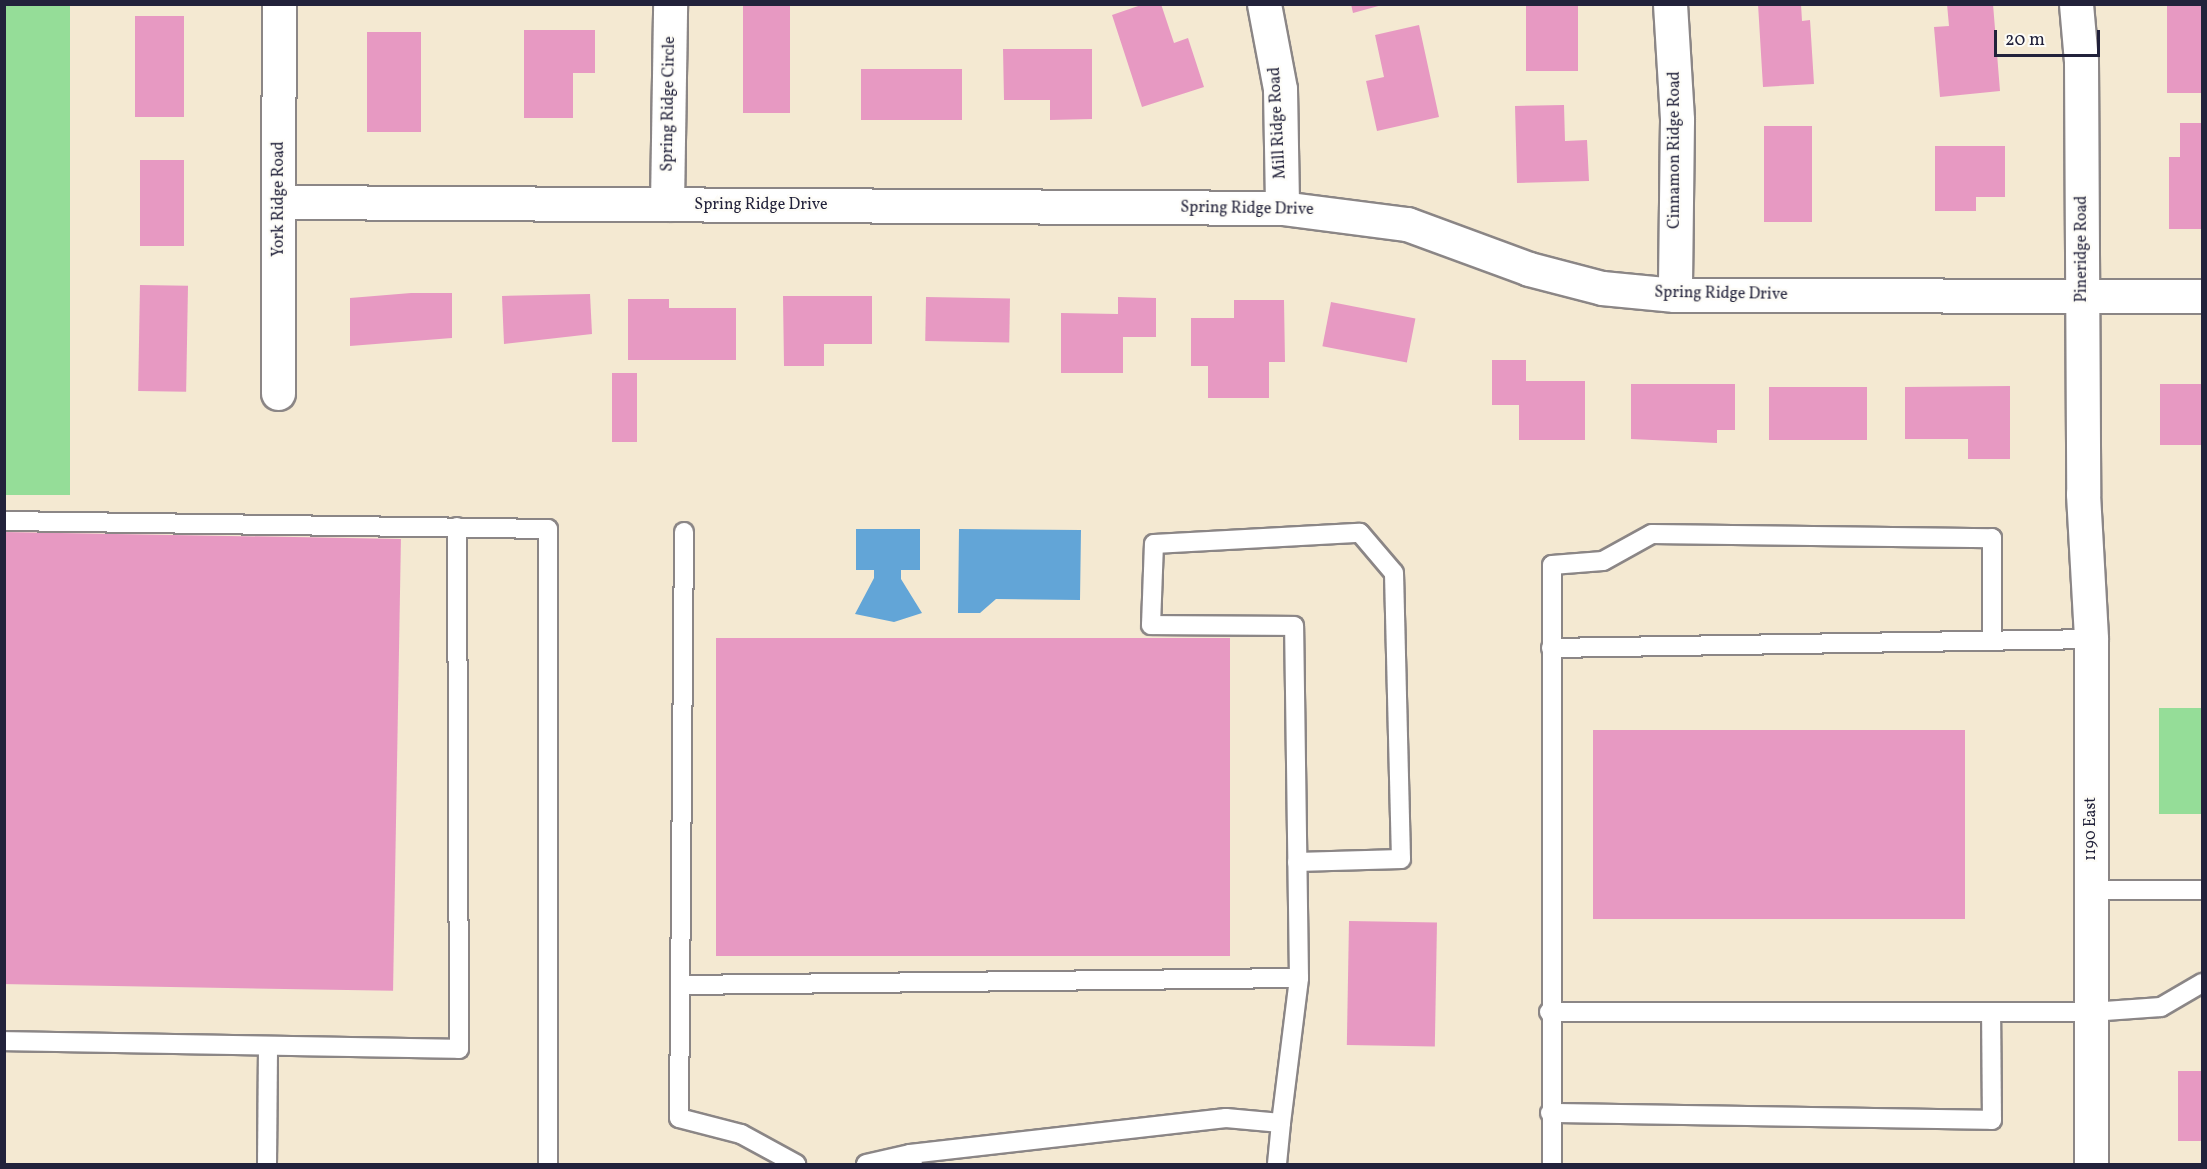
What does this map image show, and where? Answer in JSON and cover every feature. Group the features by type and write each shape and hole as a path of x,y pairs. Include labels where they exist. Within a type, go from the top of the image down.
{"street":[{"name":"York Ridge Road","path":"278,393 279,4"},
{"name":"Spring Ridge Circle","path":"667,204 670,4"},
{"name":"Mill Ridge Road","path":"1264,4 1280,89 1282,208"},
{"name":"Cinnamon Ridge Road","path":"1670,4 1677,120 1675,295"},
{"name":"Pineridge Road","path":"2076,4 2082,295 2083,494"},
{"name":"Spring Ridge Drive","path":"280,202 1282,208 1407,224 1529,268 1602,288 1675,295 2202,296"},
{"name":"1190 East","path":"2083,494 2091,639 2091,1164"}],"lane":[{"path":"4,521 548,529 548,1164"},
{"path":"4,1041 459,1050 457,528"},
{"path":"684,532 679,1118 741,1134 796,1164"},
{"path":"1277,1164 1299,978 1294,626 1151,625 1154,544 1360,533 1394,573 1401,859 1298,862"},
{"path":"1552,1164 1549,1012 1552,565 1603,561 1652,534 1992,538 1992,641"},
{"path":"1551,648 2091,639"},
{"path":"2091,890 2202,890"},
{"path":"680,985 1299,978"},
{"path":"1549,1012 1990,1014 2091,1012 2161,1007 2202,982"},
{"path":"1550,1113 1992,1120 1990,1014"},
{"path":"267,1164 268,1046"},
{"path":"866,1164 1227,1118 1281,1123"}],"green space":[{"path":"4,5 70,5 70,495 4,495"},
{"path":"2159,708 2202,708 2202,814 2159,814"}],"water":[{"path":"856,529 920,529 920,570 901,570 901,579 922,613 894,622 855,614 874,578 874,570 856,570"},
{"path":"959,529 1081,530 1080,600 996,599 980,613 958,613"}],"building":[{"path":"1144,4 1161,4 1174,43 1188,38 1204,87 1142,107 1112,15"},
{"path":"1351,4 1382,4 1382,5 1353,13"},
{"path":"1526,4 1578,4 1578,71 1526,71"},
{"path":"1758,4 1801,4 1802,21 1810,20 1814,84 1763,87"},
{"path":"1947,4 1993,4 2000,91 1940,97 1934,27 1949,26"},
{"path":"2167,4 2202,4 2202,93 2167,93"},
{"path":"743,5 790,5 790,113 743,113"},
{"path":"135,16 184,16 184,117 135,117"},
{"path":"1419,25 1439,117 1377,131 1366,81 1384,77 1375,35"},
{"path":"524,30 595,30 595,73 573,73 573,118 524,118"},
{"path":"367,32 421,32 421,132 367,132"},
{"path":"1003,49 1092,49 1092,119 1050,120 1050,100 1004,100"},
{"path":"861,69 962,69 962,120 861,120"},
{"path":"1564,105 1565,141 1587,140 1589,181 1517,183 1515,106"},
{"path":"2180,123 2202,123 2202,229 2169,229 2169,157 2180,157"},
{"path":"1764,126 1812,126 1812,222 1764,222"},
{"path":"1935,146 2005,146 2005,197 1976,197 1976,211 1935,211"},
{"path":"140,160 184,160 184,246 140,246"},
{"path":"140,285 188,286 186,392 138,391"},
{"path":"411,293 452,293 452,338 350,346 350,298"},
{"path":"590,294 592,334 504,344 502,296"},
{"path":"783,296 872,296 872,344 824,344 824,366 784,366"},
{"path":"926,297 1010,298 1009,342 925,341"},
{"path":"1118,297 1156,298 1156,337 1123,337 1123,373 1061,373 1061,313 1118,314"},
{"path":"628,299 669,299 669,308 736,308 736,360 628,360"},
{"path":"1234,300 1284,300 1285,362 1269,362 1269,398 1208,398 1208,366 1191,366 1191,318 1234,318"},
{"path":"1331,302 1415,318 1407,363 1322,346"},
{"path":"1492,360 1526,360 1526,381 1585,381 1585,440 1519,440 1519,405 1492,405"},
{"path":"612,373 637,373 637,442 612,442"},
{"path":"1631,384 1735,384 1735,430 1717,430 1717,443 1631,439"},
{"path":"2160,384 2202,384 2202,445 2160,445"},
{"path":"2010,386 2010,459 1968,459 1968,439 1905,439 1905,387"},
{"path":"1769,387 1867,387 1867,440 1769,440"},
{"path":"4,532 401,539 393,991 4,984"},
{"path":"716,638 1230,638 1230,956 716,956"},
{"path":"1593,730 1965,730 1965,919 1593,919"},
{"path":"1349,921 1437,923 1435,1047 1347,1045"},
{"path":"2178,1071 2202,1071 2202,1141 2178,1141"}]}
